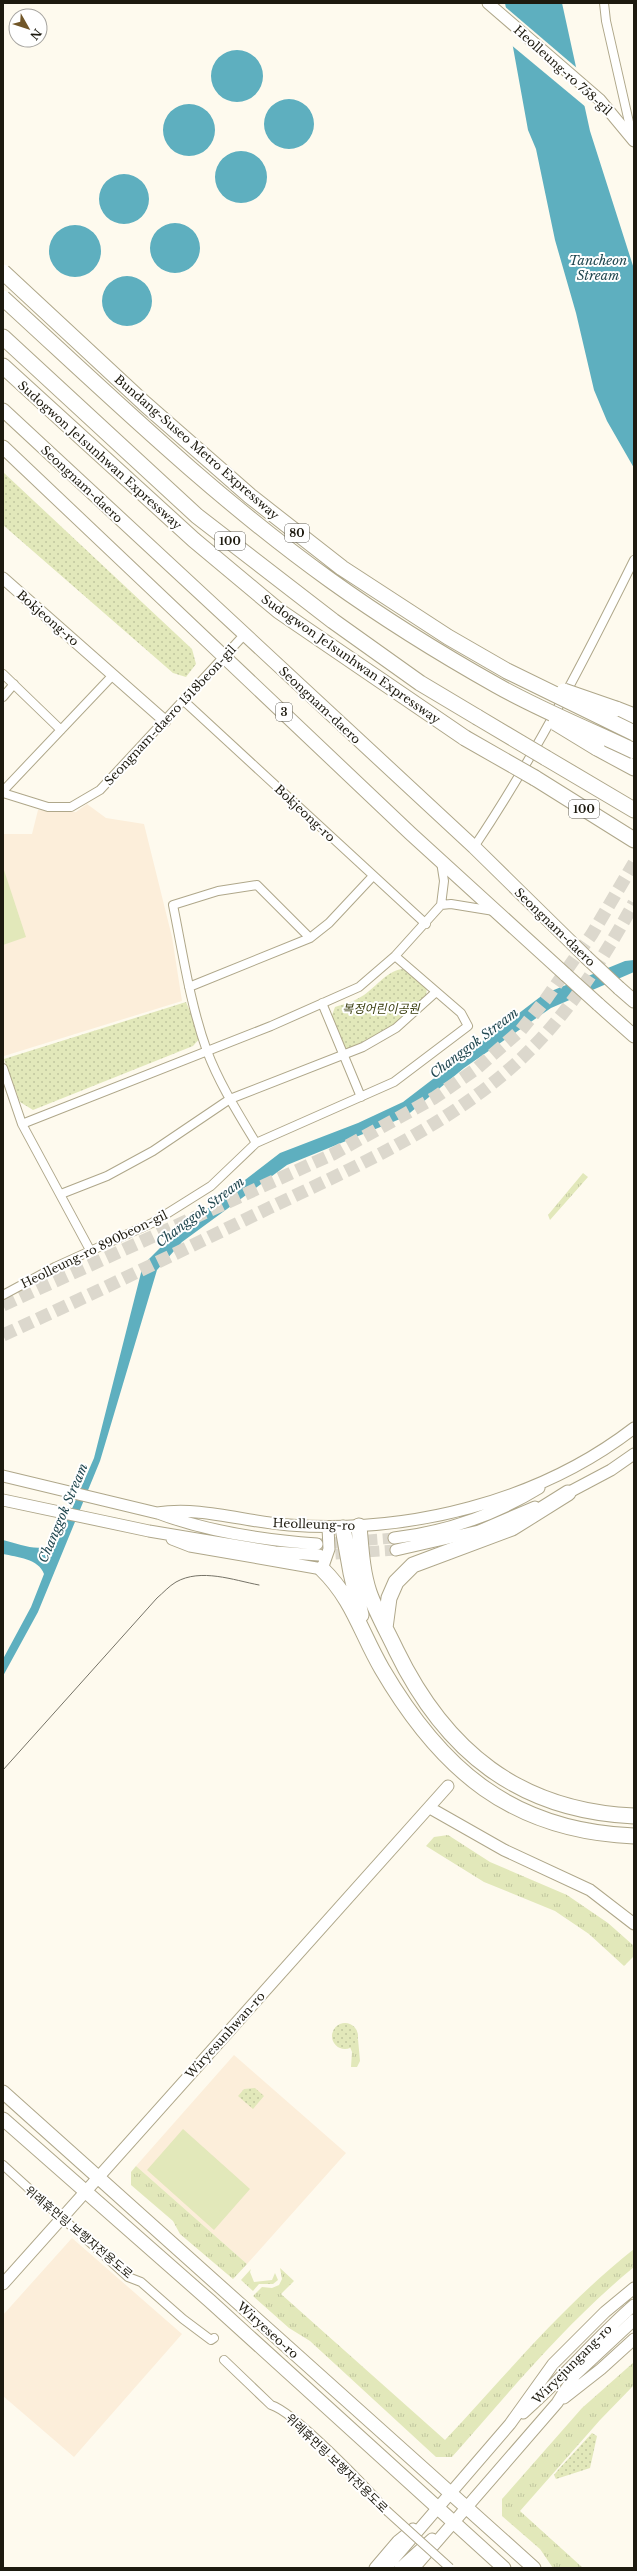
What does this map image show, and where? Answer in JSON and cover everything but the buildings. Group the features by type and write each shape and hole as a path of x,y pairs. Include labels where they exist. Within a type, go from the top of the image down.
{"highway":[{"name":"Bundang-Suseo Metro Expressway","path":"3,272 145,404 269,510 342,568 448,637 506,671 634,734"},
{"name":"Bundang-Suseo Metro Expressway","path":"3,298 112,398 240,509 317,570 406,631 497,686 634,751"},
{"name":"Sudogwon Je1sunhwan Expressway","path":"3,337 197,516 339,625 420,683 634,810"},
{"name":"Sudogwon Je1sunhwan Expressway","path":"3,366 194,540 279,611 465,738 535,778 634,840"},
{"path":"506,671 634,716"},
{"path":"497,686 597,748 634,768"},
{"path":"385,1629 389,1598 396,1582 413,1564 512,1528 568,1493"},
{"path":"358,1526 362,1567 369,1592 385,1629 406,1669 444,1728 470,1753 514,1784 538,1796 577,1809 634,1816"},
{"path":"343,1528 351,1573 367,1634"},
{"path":"321,1562 339,1585 367,1634 382,1668 429,1740 448,1760 478,1785 510,1804 547,1820 606,1834 634,1836"}],"main road":[{"name":"Heolleung-ro 758-gil","path":"488,3 600,100 633,136"},
{"name":"Seongnam-daero","path":"3,410 474,847 586,957 634,1001"},
{"name":"3","path":"3,447 441,860 634,1036"},
{"name":"Bokjeong-ro","path":"3,578 165,722"},
{"name":"Heolleung-ro","path":"3,1476 157,1513 180,1509 288,1525 343,1528 417,1518 486,1503 564,1473 596,1455 634,1428"},
{"path":"396,1550 479,1531 568,1493 634,1454"},
{"path":"394,1538 424,1535 464,1524 522,1499 564,1473"},
{"path":"3,1500 42,1507 148,1531 190,1546 321,1562 329,1549 328,1527"},
{"path":"157,1513 186,1524 254,1537 317,1544"},
{"name":"Wiryesunhwan-ro","path":"3,2284 430,1808 448,1786"},
{"path":"430,1808 504,1850 590,1890 634,1924"},
{"name":"Wiryeseo-ro","path":"3,2092 534,2568"},
{"name":"Wiryeseo-ro","path":"3,2119 210,2301 437,2510 504,2568"},
{"name":"Wiryejungang-ro","path":"386,2568 510,2424 553,2364 605,2312 634,2288"},
{"name":"Wiryejungang-ro","path":"510,2424 547,2392 600,2335 634,2305"},
{"name":"Wiryejungang-ro","path":"414,2568 557,2403 575,2375 634,2320"},
{"name":"Wiryejungang-ro","path":"557,2403 601,2369 634,2339"},
{"name":"Wiryejungang-ro","path":"374,2568 398,2541 437,2510"},
{"name":"Wiryejungang-ro","path":"400,2568 410,2557 453,2523"}],"street":[{"path":"604,3 606,21 633,136"},
{"path":"474,847 510,793 564,697 634,560"},
{"name":"Seongnam-daero 1518beon-gil","path":"3,792 48,807 71,807 100,790 165,722 244,635"},
{"path":"3,674 61,730"},
{"path":"3,792 113,675"},
{"path":"3,697 14,684"},
{"name":"Bokjeong-ro","path":"184,701 426,924"},
{"path":"22,1124 271,1026 322,1002 359,987 395,956 426,924 441,905 444,881 441,860"},
{"path":"189,987 310,938 329,924 373,876"},
{"path":"256,1143 230,1099 207,1051 189,987 173,905 218,891 257,885 310,938"},
{"path":"441,905 451,904 497,912"},
{"name":"Heolleung-ro 890beon-gil","path":"3,1295 90,1250 152,1223 211,1186 256,1143 394,1082 468,1026 461,1013 395,956"},
{"path":"61,1194 107,1176 153,1151 230,1099 363,1047 396,1028 436,992"},
{"path":"322,1002 342,1054 361,1097"},
{"path":"3,1068 22,1124 90,1250"},
{"name":"위례휴먼링 보행자전용도로","path":"3,2165 128,2278 141,2282 183,2319 211,2340 214,2338"},
{"name":"위례휴먼링 보행자전용도로","path":"224,2360 271,2405 279,2407 302,2426 387,2511 450,2568"}],"shaded area":[{"path":"87,804 106,818 144,824 172,937 182,1001 4,1056 3,834 32,834 38,810 76,812"},
{"path":"234,2055 346,2153 247,2264 136,2166"},
{"path":"72,2238 182,2334 74,2457 3,2396 3,2315"}],"green space":[{"path":"3,472 192,649 196,664 186,677 173,673 3,525"},
{"path":"3,867 26,937 3,945"},
{"name":"복정어린이공원","path":"403,969 427,988 426,997 395,1025 349,1049 340,1045 331,1018 335,1007 361,997 387,975"},
{"path":"186,1002 201,1037 193,1046 33,1110 20,1102 4,1059"},
{"path":"583,1173 588,1177 550,1220 548,1215"},
{"path":"448,1835 490,1862 567,1895 608,1923 634,1946 634,1956 624,1966 589,1934 555,1911 484,1882 426,1846 434,1837"},
{"path":"345,2023 354,2027 358,2036 354,2045 345,2049 336,2045 332,2036 336,2027"},
{"path":"358,2039 360,2061 357,2067 351,2067 352,2052 350,2047"},
{"path":"255,2088 264,2096 253,2109 238,2096 244,2089"},
{"path":"183,2129 250,2189 214,2230 147,2170"},
{"path":"136,2166 247,2264 233,2279 180,2234 173,2221 131,2185 131,2172"},
{"path":"634,2249 634,2267 585,2311 539,2358 452,2457 436,2457 310,2341 289,2328 253,2296 262,2287 272,2288 279,2285 282,2279 280,2268 294,2281 281,2294 445,2440 559,2317"},
{"path":"251,2269 250,2272 254,2282 272,2280 275,2273 278,2280 273,2284 259,2284 253,2291 241,2280"},
{"path":"634,2362 634,2385 600,2420 520,2511 583,2568 553,2568 540,2549 502,2516 502,2499 582,2408"},
{"path":"592,2433 597,2436 590,2468 556,2479 554,2475"}],"water":[{"name":"Tancheon Stream","path":"505,3 562,3 590,131 634,269 634,468 607,421 594,390 576,313 555,240 536,149 528,130"},
{"path":"237,50 247,52 255,58 261,66 263,76 261,86 255,94 247,100 237,102 227,100 219,94 213,86 211,76 213,66 219,58 227,52"},
{"path":"284,99 294,99 307,106 314,119 314,129 307,142 294,149 284,149 275,145 268,138 264,129 264,119 268,110 275,103"},
{"path":"189,104 199,106 207,112 213,120 215,130 213,140 207,148 199,154 189,156 179,154 171,148 165,140 163,130 165,120 171,112 179,106"},
{"path":"241,151 251,153 259,159 265,167 267,177 265,187 259,195 251,201 241,203 231,201 223,195 217,187 215,177 217,167 223,159 231,153"},
{"path":"119,174 129,174 142,181 149,194 149,204 142,217 129,224 119,224 110,220 103,213 99,204 99,194 103,185 110,178"},
{"path":"175,223 184,225 193,230 198,239 200,248 198,257 193,266 184,271 175,273 166,271 157,266 152,257 150,248 152,239 157,230 166,225"},
{"path":"75,225 85,227 93,233 99,241 101,251 99,261 93,269 85,275 75,277 65,275 57,269 51,261 49,251 51,241 57,233 65,227"},
{"path":"122,276 132,276 145,283 152,296 152,306 145,319 132,326 122,326 113,322 106,315 102,306 102,296 106,287 113,280"},
{"path":"634,960 634,972 551,1008 464,1068 405,1117 287,1165 182,1242 157,1270 100,1461 38,1612 3,1676 3,1659 31,1607 44,1574 33,1562 3,1554 3,1540 38,1548 52,1545 58,1541 94,1458 143,1265 172,1236 280,1153 358,1123 403,1102 544,994 625,961"}],"pier":[{"path":"503,5 578,69 587,108 510,44"}],"tunnel":[{"path":"3,1305 333,1154 434,1098 476,1069 521,1030 546,999 592,934 634,863"},
{"path":"3,1335 339,1175 408,1139 442,1119 474,1097 504,1073 533,1047 548,1031 562,1015 601,960 634,903"},
{"path":"317,1544 394,1538"},
{"path":"319,1555 396,1550"}],"tram line":[{"path":"3,1770 157,1598 173,1584 186,1578 206,1575 259,1585"}],"water label":[{"name":"Changgok Stream","path":"474,1043"},
{"name":"Changgok Stream","path":"200,1212"},
{"name":"Changgok Stream","path":"63,1513"}]}
